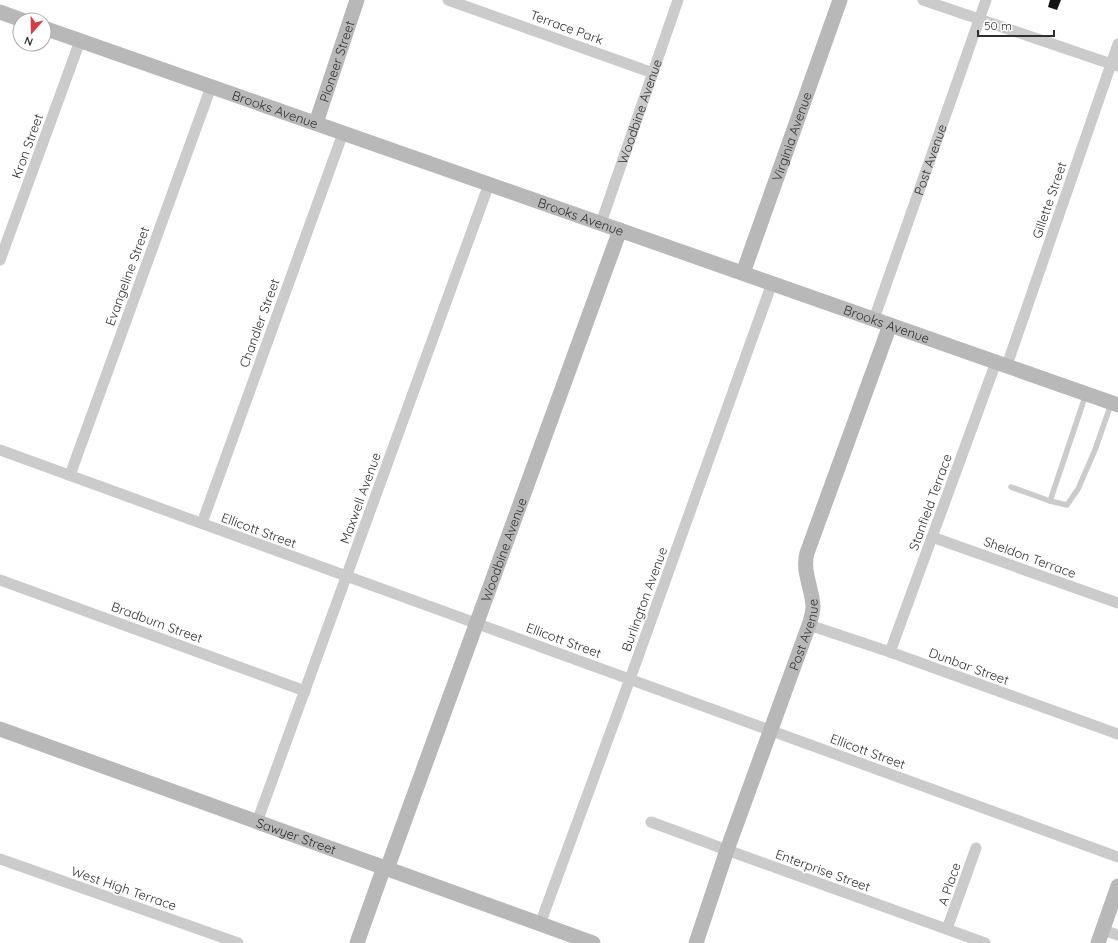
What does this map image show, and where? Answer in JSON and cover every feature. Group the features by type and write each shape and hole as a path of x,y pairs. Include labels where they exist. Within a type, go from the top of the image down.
{"street":[{"name":"Pioneer Street","path":"316,123 357,0"},
{"name":"Terrace Park","path":"448,0 653,73"},
{"name":"Woodbine Avenue","path":"600,223 678,0"},
{"name":"Virginia Avenue","path":"744,273 840,0"},
{"path":"923,0 1114,65"},
{"name":"Post Avenue","path":"874,319 986,0"},
{"path":"0,12 12,16"},
{"name":"Brooks Avenue","path":"52,31 1115,403"},
{"name":"Kron Street","path":"0,260 80,40"},
{"name":"Gillette Street","path":"1001,364 1114,65 1118,44"},
{"name":"Evangeline Street","path":"70,475 211,87"},
{"name":"Chandler Street","path":"202,523 343,133"},
{"name":"Maxwell Avenue","path":"257,822 489,184"},
{"name":"Woodbine Avenue","path":"357,943 386,868 620,230"},
{"name":"Burlington Avenue","path":"540,924 630,679 772,283"},
{"name":"Post Avenue","path":"696,943 727,850 809,625 813,606 805,560 890,325"},
{"name":"Stanfield Terrace","path":"890,652 932,537 1001,364"},
{"name":"Ellicott Street","path":"0,450 1118,857"},
{"name":"Sheldon Terrace","path":"932,537 1118,603"},
{"name":"Bradburn Street","path":"0,580 305,691"},
{"name":"Dunbar Street","path":"809,625 890,652 1118,734"},
{"name":"Sawyer Street","path":"0,729 593,943"},
{"name":"Enterprise Street","path":"651,822 985,943"},
{"name":"A Place","path":"947,929 976,848"},
{"name":"West High Terrace","path":"0,859 238,943"},
{"path":"1118,886 1100,936 1118,935"}],"lane":[{"path":"1050,501 1086,393"},
{"path":"1011,487 1050,501 1067,505 1078,489 1115,403"}],"building":[{"path":"1050,0 1061,0 1057,10 1048,7"}]}
